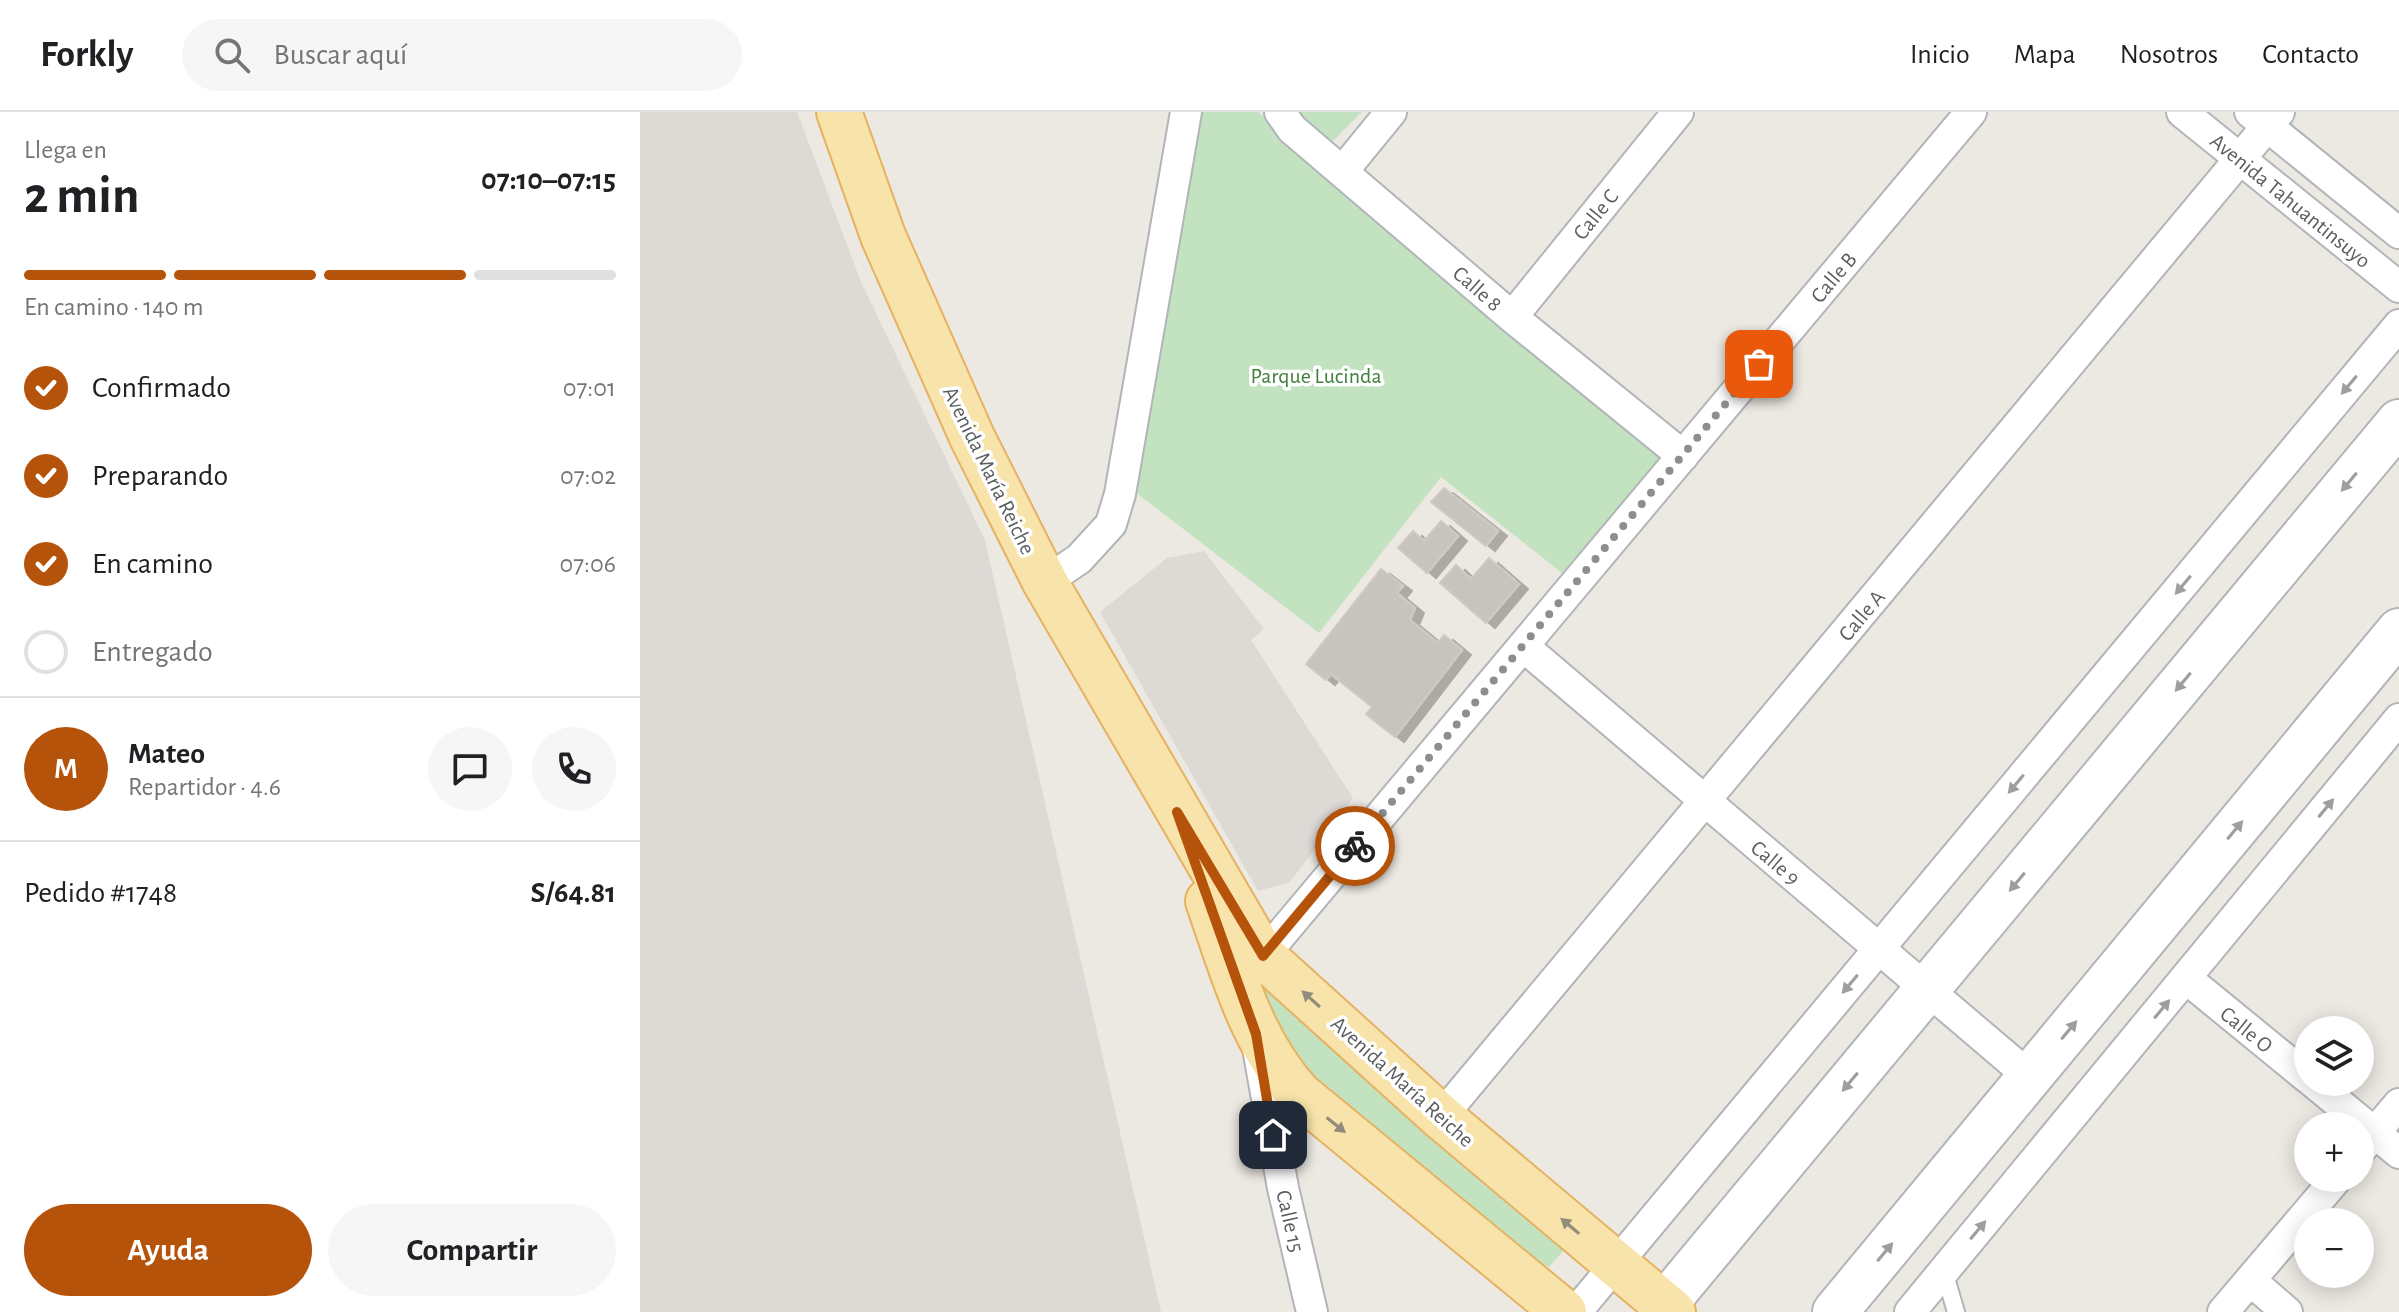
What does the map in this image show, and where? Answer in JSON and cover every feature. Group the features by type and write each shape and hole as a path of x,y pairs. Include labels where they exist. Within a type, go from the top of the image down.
{"main road":[{"name":"Avenida María Reiche","path":"839,112 883,236 972,437 1045,582 1263,956 1441,1117 1668,1309"},
{"path":"1668,1309 1927,990 2399,422"},
{"path":"1835,1312 2399,631"},
{"name":"Avenida María Reiche","path":"1177,812 1256,1034 1285,1079 1299,1094 1564,1312"}],"street":[{"path":"1045,582 1079,559 1111,524 1120,494 1186,112"},
{"name":"Calle 8","path":"1280,112 1292,129 1342,172 1512,317 1683,456"},
{"path":"1342,172 1391,112"},
{"name":"Calle C","path":"1512,317 1678,112"},
{"name":"Calle B","path":"1263,956 1971,112"},
{"name":"Avenida Tahuantinsuyo","path":"2182,112 2399,287"},
{"name":"Avenida Tahuantinsuyo","path":"2266,117 2399,233"},
{"name":"Calle A","path":"1441,1117 2240,159 2266,117"},
{"path":"1576,1312 2399,325"},
{"name":"Calle 9","path":"1523,646 2030,1077"},
{"path":"1910,1312 2399,719"},
{"name":"Calle O","path":"2187,979 2294,1067"},
{"name":"Calle 15","path":"1256,1034 1283,1188 1312,1312"},
{"name":"Calle O","path":"2325,1096 2340,1112"},
{"path":"2374,1135 2399,1104"},
{"name":"Calle O","path":"2374,1144 2399,1153"},
{"path":"2223,1312 2325,1192"},
{"path":"2250,1280 2287,1312"}],"lane":[{"path":"1944,1271 1956,1312"}],"shaded area":[{"path":"640,112 797,112 861,282 985,540 1161,1312 640,1312"},
{"path":"1204,551 1264,629 1251,640 1353,798 1290,882 1258,891 1100,612 1167,558"}],"green space":[{"name":"Parque Lucinda","path":"1201,112 1258,112 1664,454 1562,573 1441,477 1319,633 1130,488"},
{"path":"1299,112 1362,112 1332,142"},
{"path":"1251,965 1559,1238 1564,1250 1549,1267 1539,1263 1298,1062 1262,1010"}],"building":[{"path":"1444,488 1498,531 1486,546 1431,502"},
{"path":"1441,521 1458,536 1427,573 1398,548 1413,531 1424,541"},
{"path":"1489,558 1519,584 1486,623 1440,583 1456,565 1471,579"},
{"path":"1381,569 1403,586 1397,593 1415,608 1410,620 1438,643 1444,635 1462,650 1395,737 1366,714 1372,707 1331,674 1326,680 1306,664"}],"way so far":[{"path":"1355,846 1759,364"}],"route":[{"path":"1273,1135 1256,1034 1177,812 1263,956 1355,846"}]}
